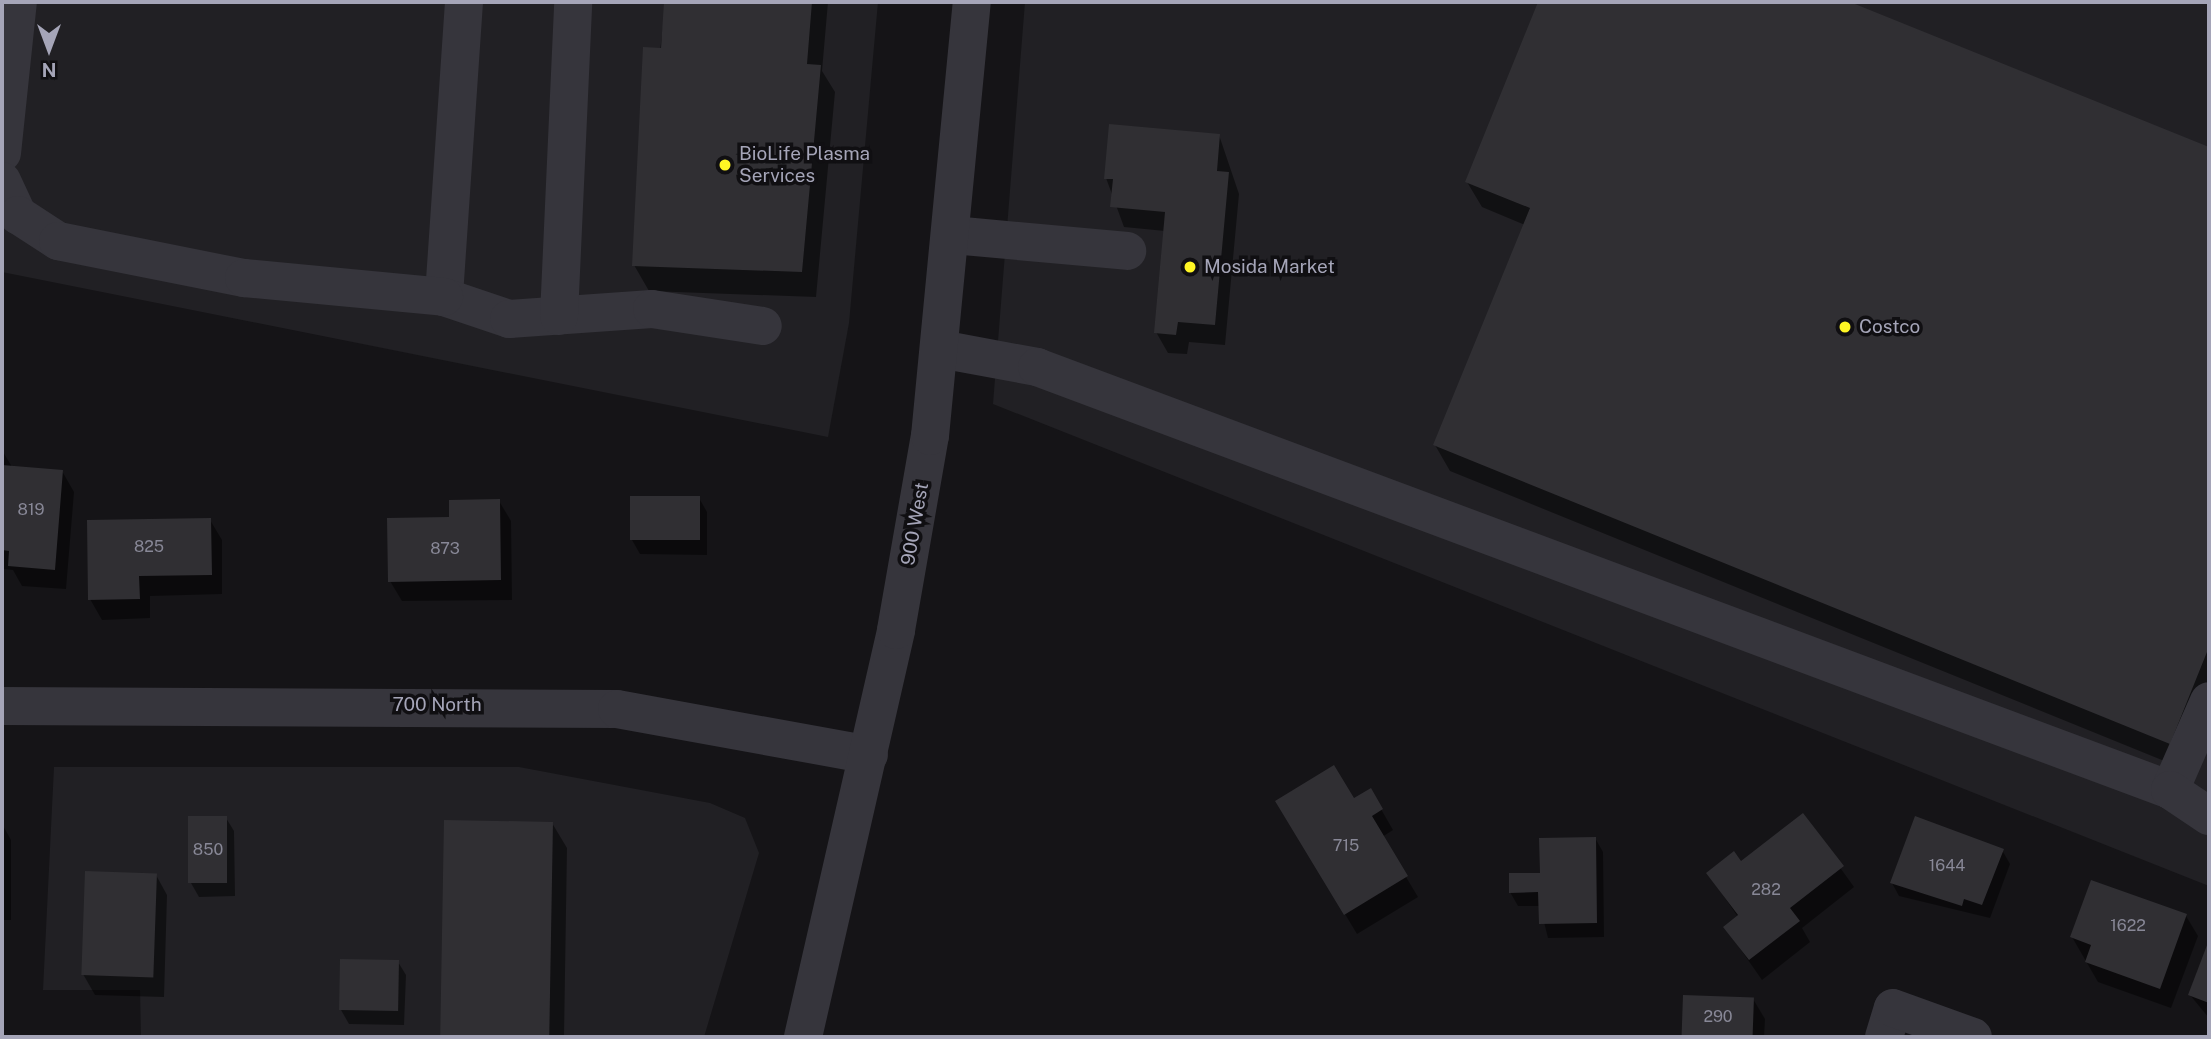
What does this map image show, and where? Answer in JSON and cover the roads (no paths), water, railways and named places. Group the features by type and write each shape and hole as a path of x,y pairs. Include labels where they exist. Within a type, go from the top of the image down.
{"street":[{"path":"2,153 18,2"},
{"path":"443,297 464,2"},
{"path":"559,316 573,2"},
{"name":"900 West","path":"803,1037 869,755 903,591 940,348 972,2"},
{"path":"2,181 18,215 58,241 244,278 443,297 509,319 652,309 763,326"},
{"path":"952,235 1127,251"},
{"path":"940,348 1037,367 1114,394 2170,790 2209,816"},
{"path":"2170,790 2209,701"},
{"name":"700 North","path":"2,706 617,709 869,755"},
{"path":"1889,1023 1973,1037"}],"place":[{"name":"BioLife Plasma Services","path":"725,165"},
{"name":"Mosida Market","path":"1190,267"},
{"name":"Costco","path":"1845,327"}]}
